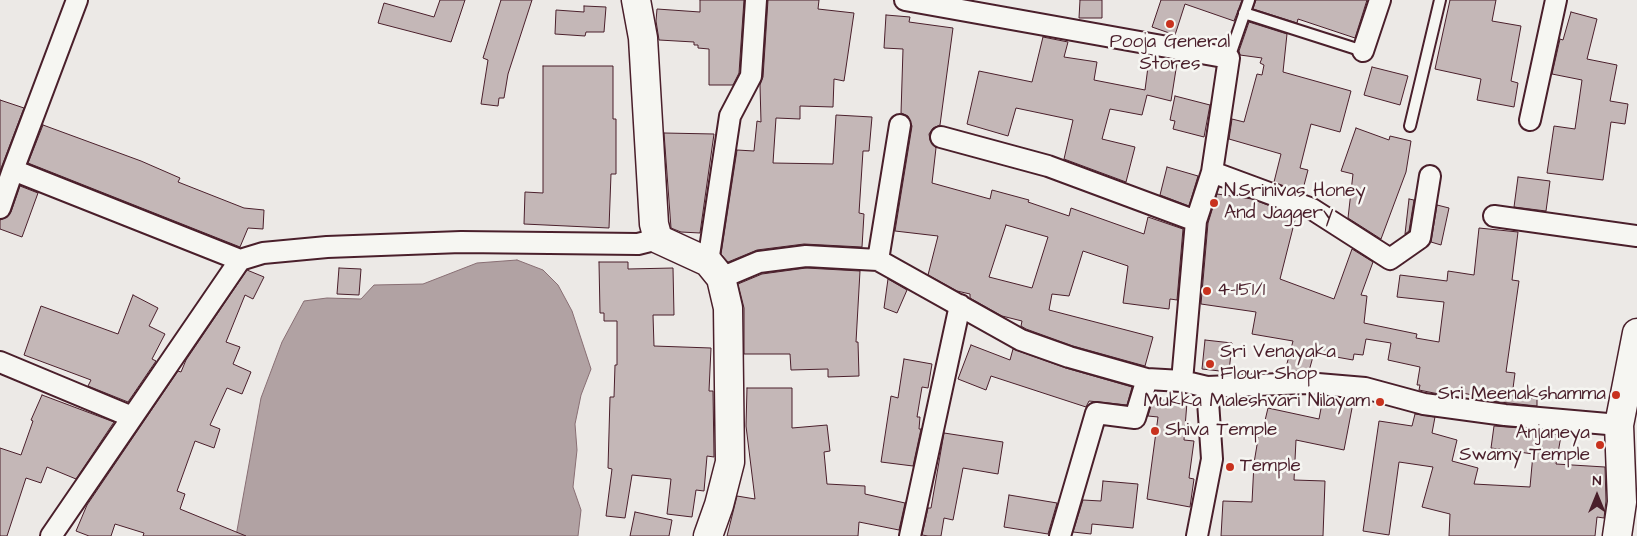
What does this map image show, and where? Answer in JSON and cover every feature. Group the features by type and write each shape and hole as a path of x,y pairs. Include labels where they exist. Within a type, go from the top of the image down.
{"street":[{"path":"0,208 77,0"},
{"path":"636,0 643,38 654,224 658,239"},
{"path":"708,536 719,505 730,462 728,308 714,270 730,116 751,76 756,0"},
{"path":"905,0 989,7 1229,58 1212,172 1196,221 1182,380"},
{"path":"1363,51 1380,0"},
{"path":"1530,120 1554,1"},
{"path":"878,260 900,125"},
{"path":"941,137 1048,166 1196,221"},
{"path":"13,170 240,260"},
{"path":"1212,172 1312,209 1390,259 1420,238 1430,176"},
{"path":"1494,216 1637,236"},
{"path":"52,536 240,260 263,253 327,247 460,242 638,244 658,239 714,270 806,256 878,260 1021,340 1147,379 1182,380 1207,386 1306,382 1365,388 1424,404 1505,415 1619,425"},
{"path":"910,536 960,305"},
{"path":"1617,536 1622,502 1619,425 1635,345"},
{"path":"0,362 132,417"},
{"path":"1060,536 1096,413 1135,418 1147,379"},
{"path":"1197,536 1212,459 1207,386"}],"lane":[{"path":"1229,58 1249,0"},
{"path":"1410,126 1440,0"},
{"path":"1244,13 1363,51"}],"shaded area":[{"path":"517,260 543,270 558,285 572,311 591,369 581,395 575,424 577,450 573,487 581,510 578,536 236,536 261,398 282,342 304,301 327,298 361,299 374,285 423,284 477,263"}],"building":[{"path":"440,0 465,0 451,42 378,23 384,3 434,17"},
{"path":"501,0 532,0 508,74 504,98 499,98 498,106 481,104 488,60 483,58"},
{"path":"700,0 744,0 739,73 733,85 709,85 709,49 698,48 698,45 694,45 694,42 659,40 656,21 657,9 700,12"},
{"path":"768,0 819,0 818,9 854,13 844,81 834,79 833,107 800,106 800,119 776,118 773,163 833,164 836,115 872,117 869,151 863,151 859,213 864,214 862,247 804,244 757,250 728,262 721,254 737,150 754,151 757,121 761,122 760,85 763,77"},
{"path":"1080,0 1102,0 1102,18 1079,18"},
{"path":"1161,0 1242,0 1234,21 1185,4 1175,35 1152,27"},
{"path":"1256,0 1367,0 1355,38 1298,19 1297,23 1253,9"},
{"path":"1450,0 1496,0 1492,21 1521,26 1511,81 1518,83 1514,107 1477,100 1481,79 1435,69"},
{"path":"584,6 606,7 604,32 586,32 585,36 555,34 556,10 584,12"},
{"path":"1571,12 1597,19 1587,59 1617,65 1610,101 1628,104 1625,124 1611,122 1603,180 1547,173 1554,126 1575,129 1582,80 1552,74 1560,39 1563,40"},
{"path":"886,15 910,17 909,22 953,28 940,125 933,128 929,134 930,140 936,148 932,183 990,199 992,190 1029,200 1028,202 1069,216 1071,208 1144,234 1148,217 1183,229 1177,300 1170,299 1169,309 1123,303 1128,266 1083,251 1069,296 1052,294 1049,310 1153,337 1145,366 1073,346 1026,329 1021,326 1022,321 1002,316 970,298 970,294 957,291 928,275 938,236 895,231 912,126 908,116 901,113 903,49 884,48","holes":["1006,225 1048,237 1032,288 989,277"]},
{"path":"1249,22 1287,34 1283,72 1351,91 1340,132 1311,124 1300,168 1308,170 1302,193 1274,182 1281,154 1229,139 1232,119 1244,122 1257,74 1262,75 1264,65 1260,63 1262,58 1240,55 1239,51"},
{"path":"1043,37 1068,42 1064,57 1097,62 1094,80 1145,90 1149,59 1177,63 1171,101 1147,95 1142,115 1110,109 1102,139 1135,147 1126,182 1064,159 1073,120 1016,108 1008,136 967,124 979,71 1032,82"},
{"path":"543,66 613,66 613,119 616,119 616,174 611,174 609,228 524,224 525,192 543,193"},
{"path":"1372,67 1408,76 1400,105 1364,95"},
{"path":"1175,96 1210,105 1204,137 1173,129 1175,121 1170,120"},
{"path":"0,100 24,108 0,171"},
{"path":"43,125 141,161 180,178 178,182 244,208 264,210 263,229 248,228 240,247 28,163"},
{"path":"1356,128 1389,140 1390,136 1411,141 1406,172 1381,239 1348,218 1353,174 1341,171"},
{"path":"664,133 714,134 700,233 681,232 671,228"},
{"path":"1167,167 1198,176 1189,206 1160,195"},
{"path":"1518,177 1550,181 1546,211 1514,207"},
{"path":"20,186 38,193 22,237 0,229 0,220 7,217 11,212"},
{"path":"1217,194 1252,199 1296,216 1280,279 1334,299 1352,249 1373,262 1361,295 1367,296 1364,323 1417,334 1416,338 1439,342 1444,302 1397,297 1400,275 1447,281 1448,271 1474,275 1479,228 1518,232 1512,280 1519,281 1506,372 1515,373 1512,396 1537,399 1537,406 1472,399 1473,395 1440,389 1439,394 1419,390 1420,385 1417,385 1420,367 1388,360 1391,343 1366,339 1363,355 1354,354 1353,360 1314,353 1309,371 1285,371 1293,341 1252,334 1256,312 1201,304 1208,223"},
{"path":"1409,199 1414,200 1409,231 1405,234"},
{"path":"1437,205 1449,208 1441,245 1431,242"},
{"path":"599,262 628,262 628,269 673,268 674,315 653,315 654,346 711,348 709,391 713,391 714,457 707,456 704,491 696,490 692,517 667,514 671,479 632,475 625,518 606,516 612,469 608,468 610,397 614,397 615,365 617,365 617,321 604,321 604,313 600,313"},
{"path":"339,268 361,269 359,295 337,294"},
{"path":"806,268 860,271 856,342 858,342 859,376 828,377 828,369 791,370 790,354 744,354 744,308 738,284 762,274"},
{"path":"247,270 264,277 253,299 245,295 226,342 240,347 233,364 251,372 242,394 227,388 210,425 220,429 214,448 195,441 177,491 185,494 180,509 246,536 143,536 144,533 115,524 111,536 89,536 76,531 87,505 178,371 181,372 186,360"},
{"path":"888,279 907,290 897,313 884,308"},
{"path":"133,295 158,308 149,326 165,334 152,359 156,361 128,402 88,386 91,380 24,355 41,306 118,334"},
{"path":"1205,340 1232,343 1229,372 1202,369"},
{"path":"971,345 1010,360 1013,349 1066,368 1132,387 1127,405 1089,401 1086,407 991,376 986,390 958,379"},
{"path":"904,359 932,364 928,388 922,387 917,417 920,417 919,429 921,429 913,466 881,462 891,396 898,398"},
{"path":"747,388 792,388 792,428 827,425 830,451 824,452 827,484 865,486 865,494 905,503 899,530 859,522 858,536 727,536 737,496 755,499 746,426"},
{"path":"42,395 114,422 76,479 47,467 41,483 26,478 7,536 0,536 0,448 21,455 33,421 31,420"},
{"path":"1323,398 1353,403 1344,450 1296,440 1294,480 1325,481 1323,536 1221,536 1223,501 1252,502 1254,463 1259,433 1262,433 1268,408 1319,419"},
{"path":"1153,399 1187,402 1184,440 1194,441 1189,478 1194,479 1190,507 1147,499 1158,417 1148,416"},
{"path":"1415,414 1435,417 1432,433 1457,440 1452,461 1478,468 1474,484 1530,487 1533,454 1491,448 1494,426 1534,429 1561,436 1556,464 1605,467 1606,501 1604,518 1597,517 1595,536 1449,536 1450,514 1422,507 1433,467 1399,462 1389,535 1363,531 1379,421 1412,426"},
{"path":"944,433 1003,442 998,474 963,468 953,520 944,518 941,536 922,535 928,508 931,508"},
{"path":"1103,481 1138,484 1133,528 1092,524 1091,534 1073,532 1083,500 1101,501"},
{"path":"1009,495 1057,503 1048,534 1004,527"},
{"path":"635,512 672,520 669,536 630,536"}],"place":[{"name":"Pooja General Stores","path":"1170,24"},
{"name":"N.Srinivas Honey And Jaggery","path":"1214,203"},
{"name":"4-151/1","path":"1207,291"},
{"name":"Sri Venayaka Flour Shop","path":"1210,364"},
{"name":"Sri Meenakshamma","path":"1616,395"},
{"name":"Mukka Maleshvari Nilayam","path":"1380,402"},
{"name":"Shiva Temple","path":"1155,431"},
{"name":"Anjaneya Swamy Temple","path":"1600,445"},
{"name":"Temple","path":"1230,467"}]}
